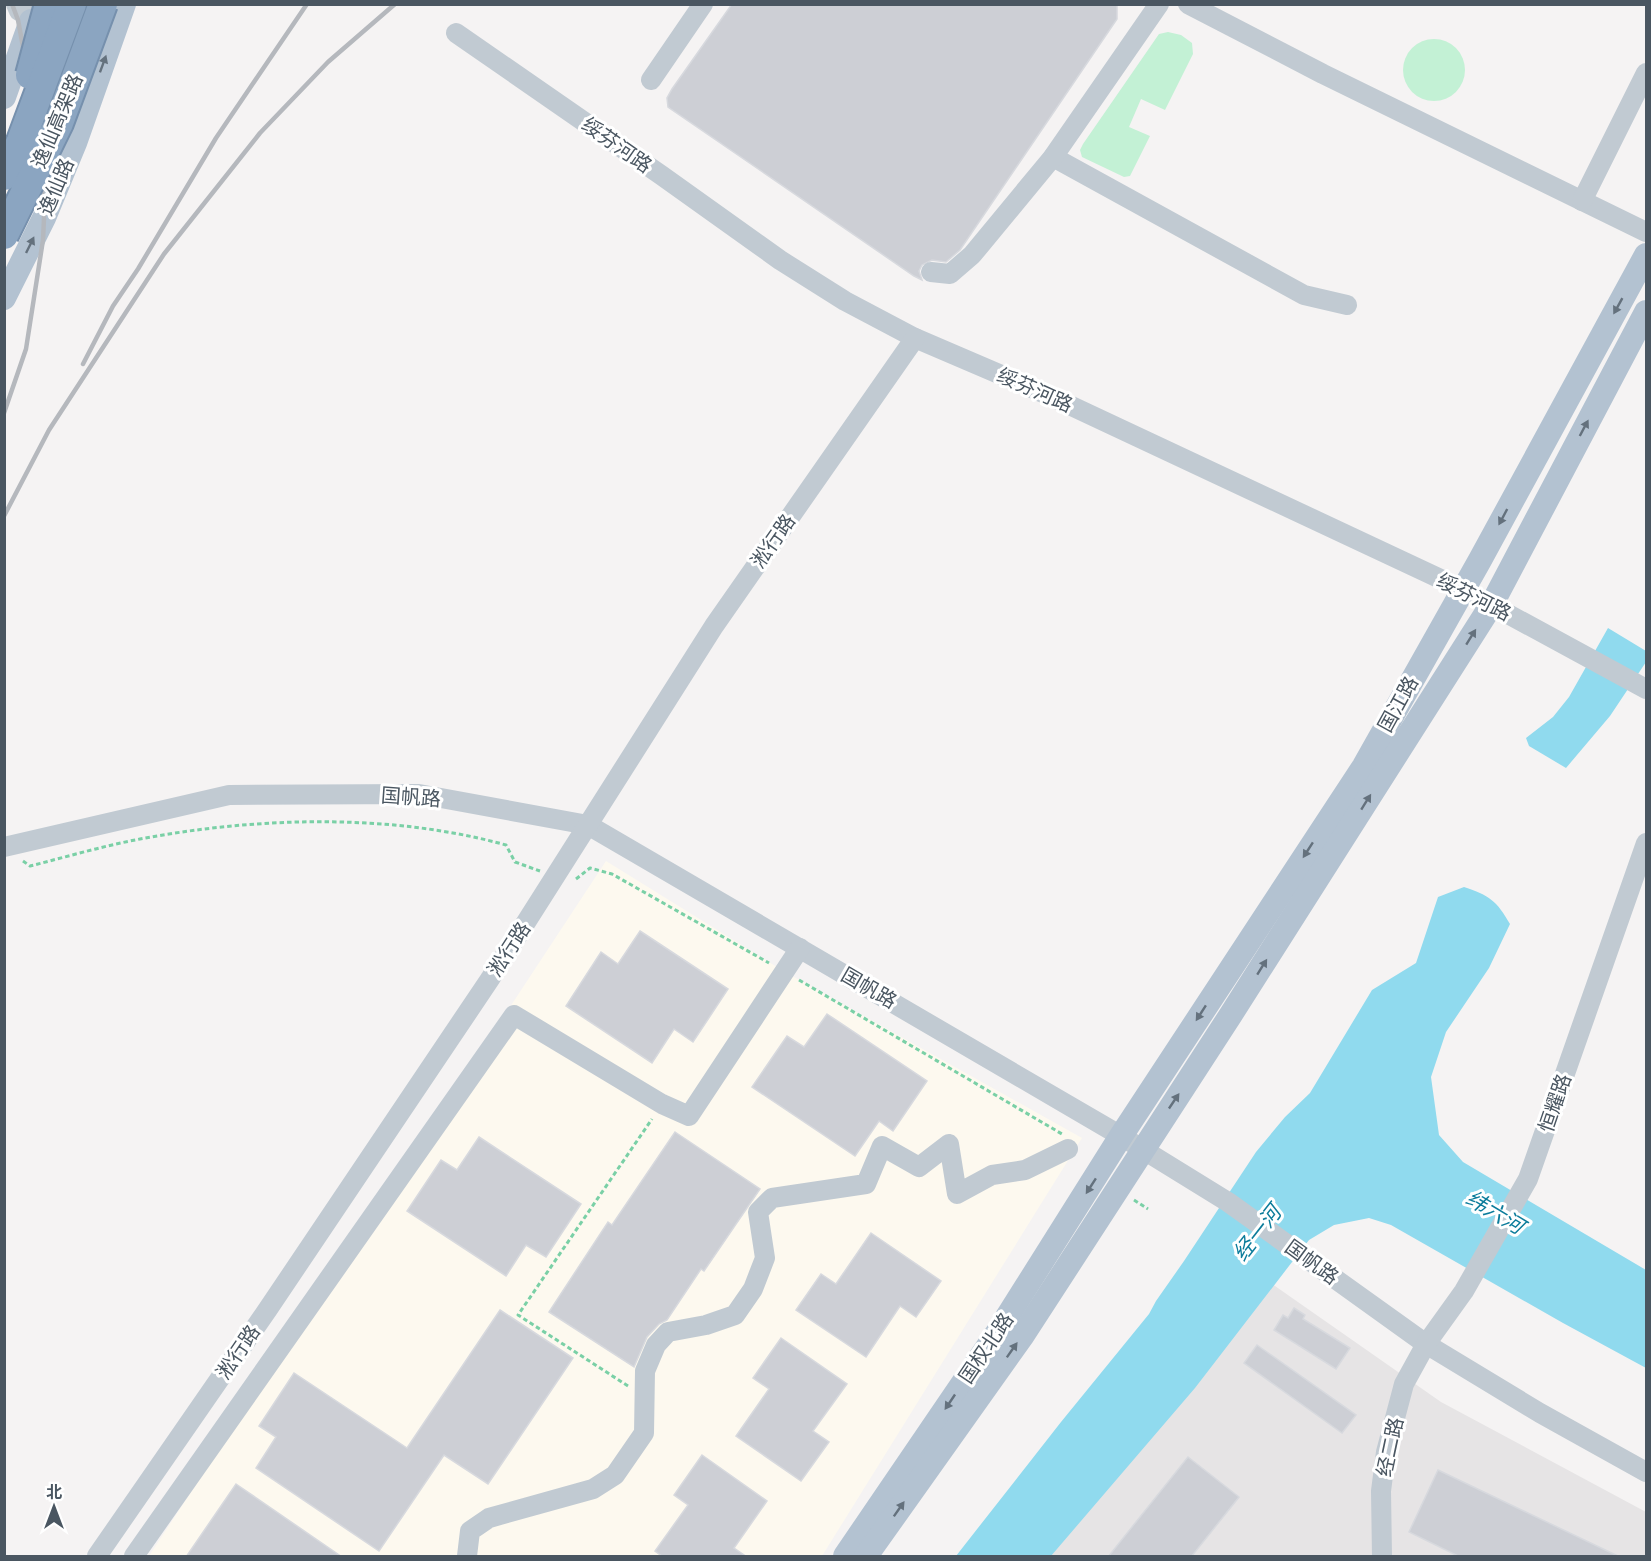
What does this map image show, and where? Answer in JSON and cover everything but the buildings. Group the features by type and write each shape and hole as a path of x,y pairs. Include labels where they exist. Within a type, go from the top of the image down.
{"highway":[{"name":"逸仙高架路","path":"4,176 72,4"},
{"name":"逸仙高架路","path":"4,235 59,123 102,4"},
{"path":"11,158 40,31 33,8"}],"main road":[{"path":"11,158 66,4"},
{"name":"逸仙路","path":"4,298 44,218 70,154 124,4"},
{"path":"4,98 23,47 33,8"},
{"name":"国江路","path":"1121,1136 1364,766 1647,255"},
{"name":"国江路","path":"1142,1150 1492,604 1647,312"},
{"name":"国权北路","path":"845,1557 997,1333 1121,1136"},
{"name":"国权北路","path":"866,1557 1023,1335 1142,1150"}],"street":[{"path":"651,80 703,4"},
{"path":"931,272 950,274 972,255 1053,157 1160,4"},
{"path":"1188,4 1323,74 1647,232"},
{"name":"绥芬河路","path":"456,33 780,260 845,301 915,338 1048,395 1462,589 1647,689"},
{"path":"1582,201 1647,73"},
{"path":"1053,157 1304,295 1347,305"},
{"name":"淞行路","path":"97,1557 490,979 714,626 915,338"},
{"path":"1530,465 1557,480"},
{"name":"国帆路","path":"4,847 229,795 419,794 588,825 1121,1136 1228,1202 1426,1344 1540,1413 1647,1472"},
{"name":"恒耀路","path":"1426,1344 1464,1291 1528,1179 1647,843"},
{"path":"134,1557 514,1015 662,1104 689,1116 800,948"},
{"path":"467,1557 470,1531 489,1518 593,1489 615,1475 644,1433 645,1371 656,1345 668,1332 706,1325 735,1315 753,1289 765,1258 758,1212 772,1198 866,1184 882,1146 919,1167 949,1144 957,1194 992,1175 1025,1170 1068,1149"},
{"name":"经二路","path":"1382,1557 1381,1491 1386,1452 1404,1384 1426,1344"}],"path":[{"path":"21,860 30,866 140,839 247,823 376,823 469,835 506,845 515,862 555,876 576,879 590,868 612,874 1061,1132 1068,1149"},
{"path":"645,1397 518,1315 662,1104"},
{"path":"1118,1188 1148,1209"}],"shaded area":[{"path":"606,861 785,972 1082,1138 822,1556 149,1556"},
{"path":"1265,1279 1441,1402 1646,1512 1646,1556 1034,1556"}],"green space":[{"path":"1168,32 1181,35 1192,43 1193,54 1165,110 1141,99 1129,127 1150,136 1130,176 1124,177 1082,157 1080,150 1083,144 1159,34"},
{"path":"1428,39 1440,39 1456,48 1463,58 1465,70 1463,82 1456,92 1440,101 1428,101 1417,96 1408,87 1403,76 1403,64 1408,53 1417,44"}],"water":[{"path":"1608,628 1646,651 1646,662 1610,716 1566,768 1529,746 1526,738 1553,717 1569,697"},
{"path":"1464,887 1492,900 1510,924 1489,968 1446,1032 1431,1077 1439,1135 1463,1162 1646,1270 1646,1368 1391,1225 1369,1218 1334,1225 1309,1240 1195,1388 1051,1556 956,1556 1149,1314 1256,1152 1285,1117 1310,1093 1372,990 1416,963 1438,897"}],"railway":[{"path":"4,413 26,349 43,240 44,218 38,127 18,20 12,4"},
{"path":"83,364 113,306 138,269 216,138 307,4"},
{"path":"4,516 49,430 164,254 260,133 328,62 395,4"}],"water label":[{"name":"纬六河","path":"1495,1212"},
{"name":"经一河","path":"1257,1233"}]}
